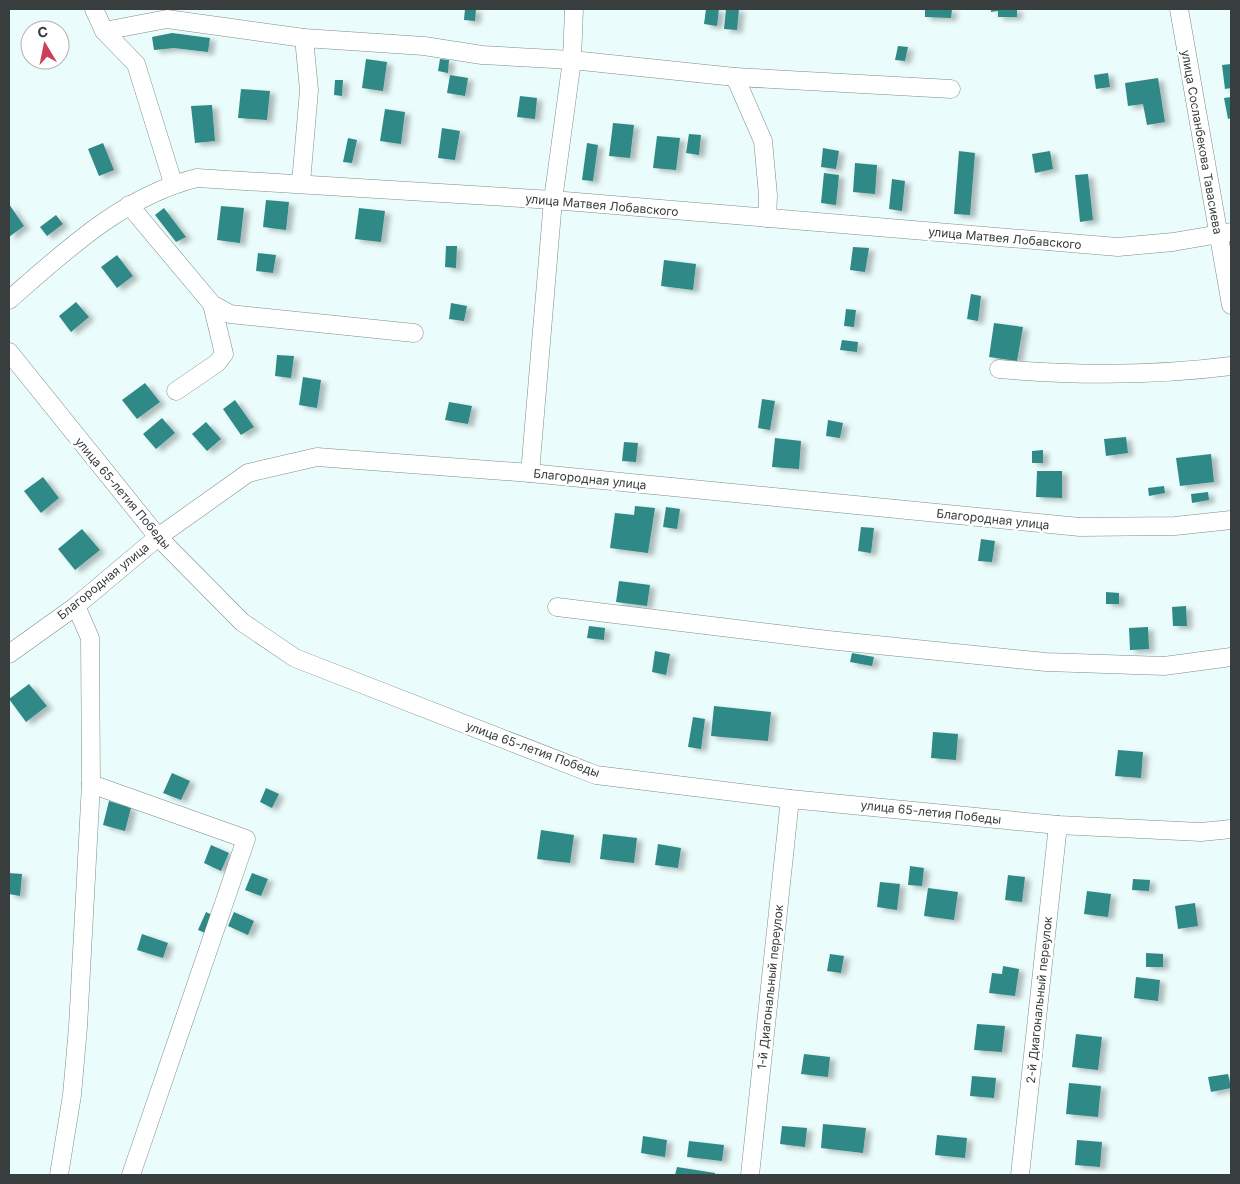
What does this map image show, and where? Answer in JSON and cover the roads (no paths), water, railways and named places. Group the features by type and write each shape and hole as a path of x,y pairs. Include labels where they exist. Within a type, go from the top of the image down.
{"street":[{"path":"94,9 104,31 136,64 173,184"},
{"path":"530,473 553,200 572,60 574,9"},
{"name":"улица Сосланбекова Тавасиева","path":"1179,9 1225,234 1231,304"},
{"path":"104,31 167,19 304,38 424,46 482,54 572,60 735,77 951,89"},
{"path":"301,183 309,90 304,38"},
{"path":"735,77 763,141 768,195 767,218"},
{"name":"улица Матвея Лобавского","path":"9,300 66,250 129,205 173,184 197,178 553,200 1118,247 1225,234"},
{"path":"129,205 212,304 230,314 414,333"},
{"path":"176,392 217,363 224,354 212,304"},
{"name":"улица 65-летия Победы","path":"9,352 158,537 242,622 295,658 596,775 790,799 1058,825 1201,832 1231,829"},
{"path":"999,369 1056,374 1139,375 1231,366"},
{"name":"Благородная улица","path":"9,654 76,606 158,537 248,473 317,457 530,473 1080,527 1174,526 1231,520"},
{"path":"59,1175 72,1095 78,1027 91,784 90,638 76,606"},
{"path":"557,607 828,640 1046,662 1164,666 1231,657"},
{"path":"91,784 246,839 131,1175"},
{"name":"1-й Диагональный переулок","path":"750,1175 790,799"},
{"name":"2-й Диагональный переулок","path":"1020,1175 1058,825"}]}
